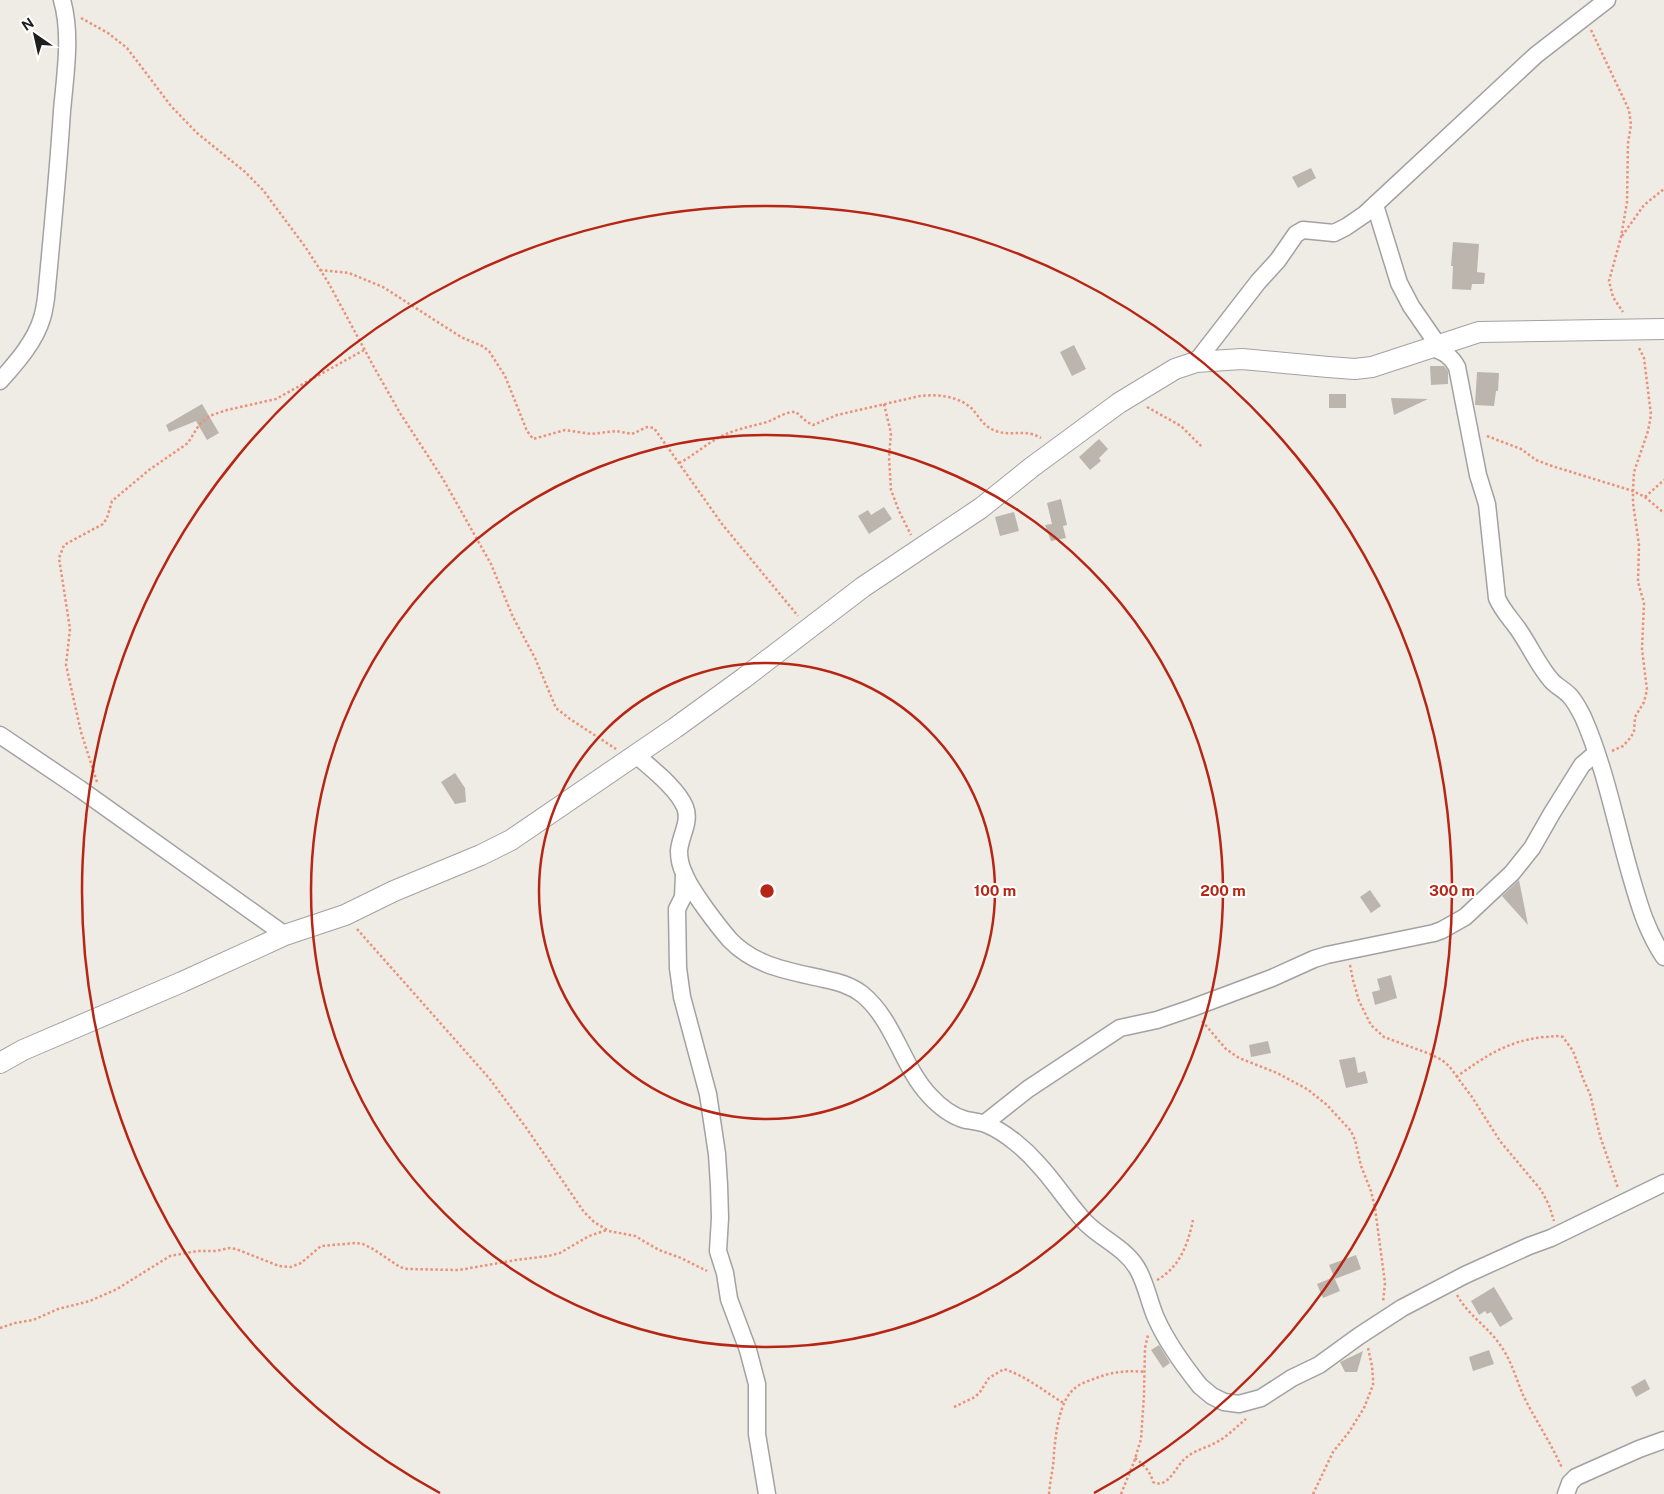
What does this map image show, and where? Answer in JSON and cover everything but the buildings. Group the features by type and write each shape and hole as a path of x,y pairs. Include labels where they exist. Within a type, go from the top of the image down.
{"street":[{"path":"1196,362 1258,282 1278,260 1296,234 1303,230 1334,233 1346,227 1375,205 1523,67 1607,0"},
{"path":"0,381 26,349 44,312 68,35 64,6"},
{"path":"1375,205 1399,283 1435,346 1450,356 1457,367 1478,475 1487,504 1497,598 1541,667 1554,684 1568,694 1576,705 1591,736 1643,919 1664,957"},
{"path":"0,1064 23,1050 182,982 285,934 345,914 511,840 744,678 863,588 981,508 1124,400 1175,369 1196,362 1242,358 1356,369 1381,366 1479,332 1664,329"},
{"path":"0,735 285,934"},
{"path":"985,1123 1028,1089 1120,1028 1157,1020 1192,1008 1272,978 1314,959 1351,949 1434,933 1465,917 1512,873 1527,854 1582,765 1597,755"},
{"path":"633,757 664,780 681,799 686,808 687,821 679,852 684,875 684,894 676,909 678,968 682,997 708,1094 717,1154 719,1185 718,1251 725,1273 729,1299 748,1350 756,1384 759,1446 767,1494"},
{"path":"684,875 733,943 748,955 764,964 853,987 864,996 883,1019 928,1093 942,1107 954,1115 985,1123 998,1130 1032,1158 1088,1225 1126,1255 1135,1265 1162,1330 1180,1360 1206,1392 1219,1400 1234,1404 1261,1398 1292,1378 1319,1365 1370,1328 1402,1308 1664,1183"},
{"path":"1568,1489 1576,1476 1664,1440"}],"path":[{"path":"64,6 119,40 171,106 197,133 244,171 262,190 306,248 400,413 443,479 491,564 513,617 535,658 556,708 607,743 633,757"},
{"path":"1585,18 1629,110 1631,118 1628,143 1627,202 1621,237 1609,281 1611,293 1626,317 1629,329 1644,358 1650,415 1648,431 1634,472 1633,491 1639,551 1638,582 1644,603 1642,649 1647,690 1644,702 1635,717 1634,731 1631,736 1619,748 1597,755"},
{"path":"1621,237 1644,205 1664,189"},
{"path":"320,270 349,273 383,287 462,337 489,351 505,376 521,416 533,439 565,430 591,434 616,431 632,434 649,426 656,430 722,524 807,629"},
{"path":"104,807 82,732 66,665 70,629 60,564 61,549 67,542 103,524 107,518 112,501 149,470 188,443 199,425 209,416 276,399 364,350"},
{"path":"679,463 719,437 766,422 789,412 796,412 813,425 837,415 920,396 943,396 962,402 969,406 980,420 994,431 1003,433 1025,432 1059,448"},
{"path":"1124,400 1145,406 1163,415 1181,426 1202,447"},
{"path":"884,404 891,433 889,458 892,490 899,511 920,550"},
{"path":"1469,428 1521,449 1544,463 1580,476 1633,491 1645,497 1664,513"},
{"path":"1645,497 1664,480"},
{"path":"345,914 489,1078 584,1212 594,1222 607,1230 635,1236 658,1250 681,1258 706,1271 725,1273"},
{"path":"1351,949 1349,959 1353,980 1359,1001 1371,1025 1384,1038 1442,1060 1449,1066 1472,1097 1500,1141 1541,1190 1549,1205 1557,1235"},
{"path":"1192,1008 1226,1049 1239,1058 1278,1073 1307,1089 1327,1105 1353,1135 1361,1166 1371,1190 1385,1284 1381,1309 1370,1328 1373,1385 1364,1408 1349,1432 1333,1452 1313,1494"},
{"path":"1456,1076 1494,1051 1508,1045 1541,1038 1564,1037 1578,1061 1593,1103 1600,1136 1615,1181 1625,1201"},
{"path":"1145,1286 1166,1275 1176,1265 1189,1238 1193,1220"},
{"path":"0,1328 33,1320 58,1309 80,1305 102,1296 176,1254 197,1251 216,1252 232,1249 251,1254 279,1266 291,1267 301,1263 321,1246 356,1243 373,1249 400,1267 407,1269 459,1270 560,1253 589,1236 607,1230"},
{"path":"1451,1283 1466,1310 1488,1330 1505,1352 1568,1489"},
{"path":"1121,1494 1141,1439 1145,1348 1154,1312"},
{"path":"954,1407 975,1397 989,1378 1004,1369 1034,1384 1065,1404"},
{"path":"1049,1494 1054,1440 1060,1416 1070,1394 1082,1384 1117,1372 1145,1372"},
{"path":"1135,1458 1151,1475 1152,1482 1162,1484 1170,1478 1186,1457 1215,1444 1247,1418 1261,1398"}]}
